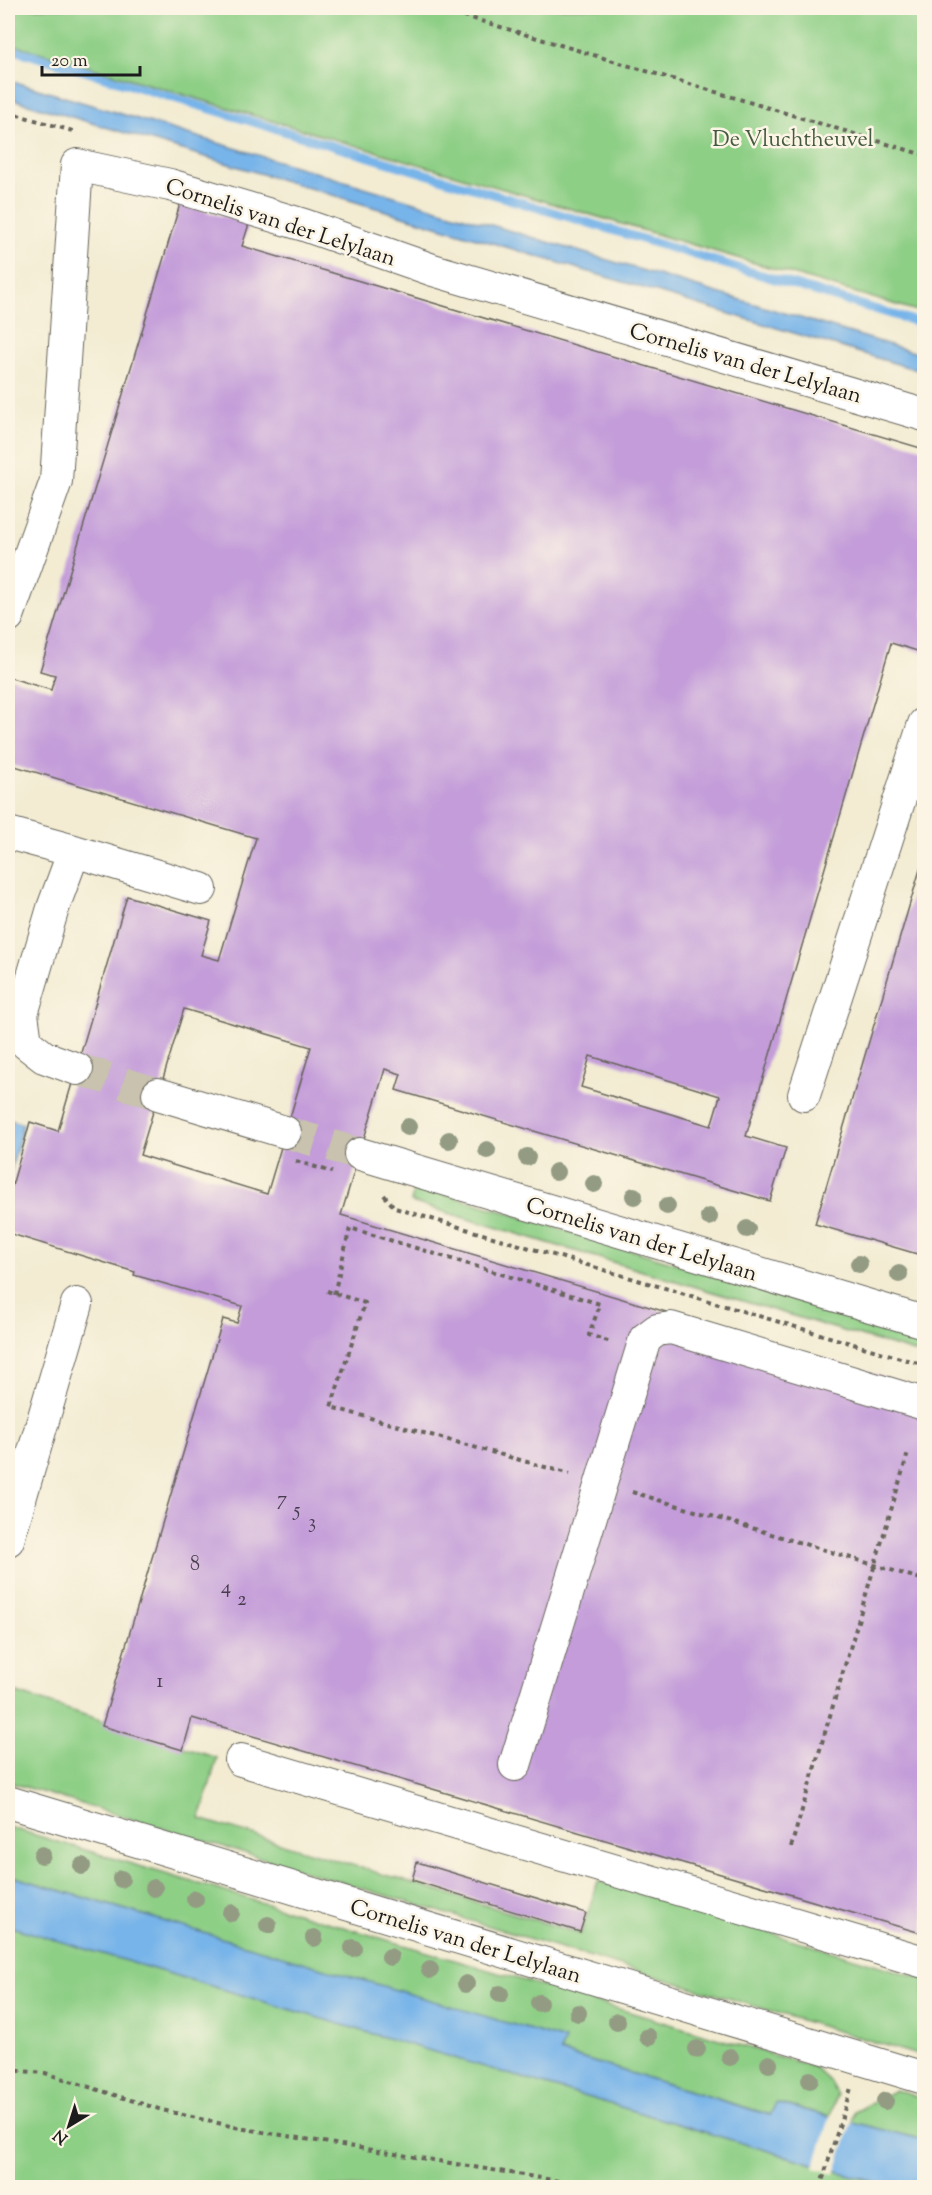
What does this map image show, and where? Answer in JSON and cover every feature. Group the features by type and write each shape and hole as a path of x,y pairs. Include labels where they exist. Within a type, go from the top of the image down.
{"street":[{"name":"Cornelis van der Lelylaan","path":"8,616 56,481 77,165 170,185 304,225 434,270 924,415"},
{"path":"804,1095 924,724"},
{"path":"8,833 201,889"},
{"path":"74,851 52,908 22,1014 26,1043 44,1057 77,1069"},
{"path":"158,1094 287,1145"},
{"name":"Cornelis van der Lelylaan","path":"352,1165 924,1322"},
{"path":"8,1540 77,1304"},
{"path":"515,1765 645,1339 657,1330 671,1328 924,1404"},
{"path":"241,1760 924,1962"},
{"name":"Cornelis van der Lelylaan","path":"8,1802 924,2078"}],"path":[{"path":"438,8 924,154"},
{"path":"287,1145 352,1165"},
{"path":"382,1193 395,1208 924,1365"},
{"path":"334,1294 350,1228 600,1304 589,1335 641,1353"},
{"path":"791,1847 908,1453"},
{"path":"8,2070 45,2073 162,2110 238,2128 601,2187"},
{"path":"820,2187 844,2109"}],"green space":[{"name":"De Vluchtheuvel","path":"8,8 924,8 924,313 8,43"},
{"path":"415,1185 924,1338 924,1355 411,1202"},
{"path":"8,1690 217,1758 200,1819 581,1934 598,1881 924,1979 924,2057 8,1782"},
{"path":"8,1827 814,2067 829,2081 837,2095 830,2116 776,2103 771,2115 560,2052 564,2040 8,1875"},
{"path":"8,1926 12,1927 891,2187 8,2187"},
{"path":"895,2090 924,2099 924,2140 852,2122 855,2112"}],"water":[{"path":"8,80 924,355 924,372 8,98"},
{"path":"8,1119 23,1124 8,1183"},
{"path":"8,1875 565,2040 560,2052 770,2115 776,2103 924,2140 924,2187 891,2187 8,1926"}],"pier":[{"path":"831,2114 853,2119 835,2174 814,2168"}],"building":[{"path":"180,204 249,224 242,246 924,449 924,653 891,643 746,1136 786,1148 770,1201 396,1090 401,1074 385,1069 341,1215 924,1389 924,1934 192,1718 183,1750 102,1726 223,1319 237,1323 242,1306 134,1275 135,1272 8,1233 8,1200 30,1122 58,1131 127,896 211,921 201,955 219,960 256,838 8,764 8,677 51,690 55,675 40,671","holes":["184,1009 311,1047 267,1194 140,1155","590,1056 720,1096 711,1126 581,1087"]},
{"path":"924,856 924,1256 815,1224"},
{"path":"417,1862 586,1913 580,1932 412,1880"}],"waterway":[{"path":"8,48 924,324"}],"tunnel":[{"path":"77,1069 158,1094"},
{"path":"285,1132 360,1154"}]}
